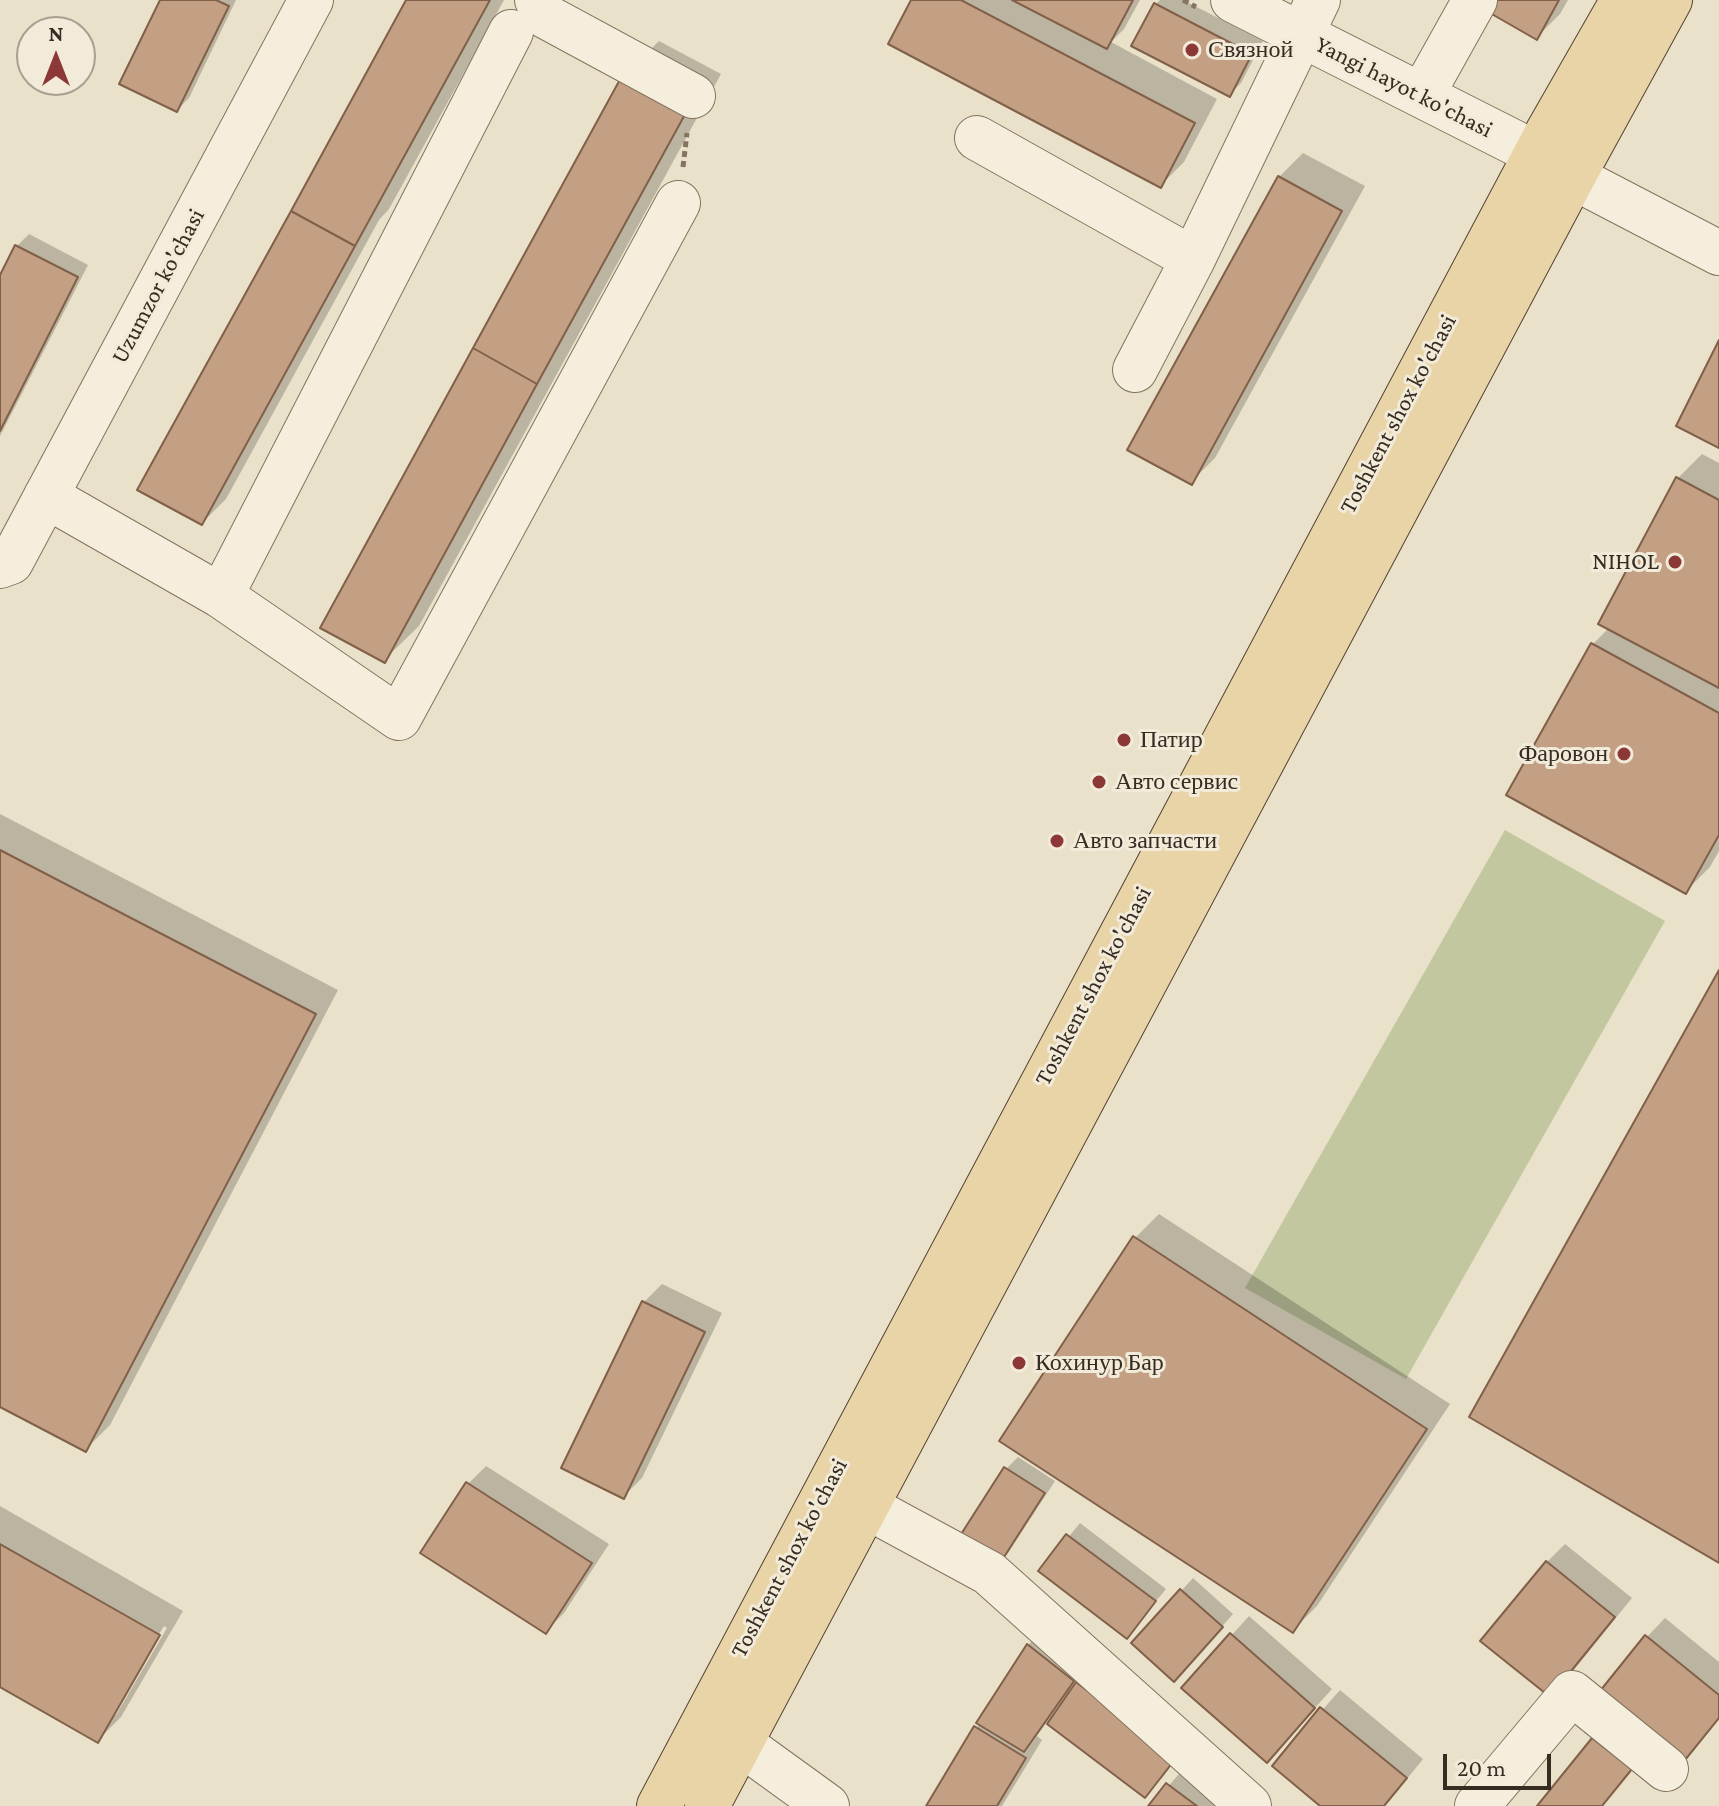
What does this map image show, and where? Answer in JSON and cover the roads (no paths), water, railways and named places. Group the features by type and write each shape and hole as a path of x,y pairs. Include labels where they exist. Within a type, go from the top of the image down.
{"main road":[{"name":"Toshkent shox ko'chasi","path":"659,1806 1537,154 1623,0"},
{"name":"Toshkent shox ko'chasi","path":"707,1806 1670,0"}],"street":[{"name":"Uzumzor ko'chasi","path":"0,566 11,562 311,0"},
{"name":"Yangi hayot ko'chasi","path":"1233,0 1310,17 1422,95 1719,253"},
{"path":"1422,95 1475,0"},
{"path":"221,596 524,16 545,16 693,96"},
{"path":"1135,370 1193,259 1310,17"},
{"path":"977,138 1193,259"},
{"path":"46,496 221,596 399,718 678,203"},
{"path":"827,1485 989,1573 1249,1806"},
{"path":"1477,1806 1572,1693 1666,1769"},
{"path":"740,1743 827,1806"}],"place":[{"name":"Связной","path":"1192,50"},
{"name":"NIHOL","path":"1675,562"},
{"name":"Патир","path":"1124,740"},
{"name":"Фаровон","path":"1624,754"},
{"name":"Авто сервис","path":"1099,782"},
{"name":"Авто запчасти","path":"1057,841"},
{"name":"Кохинур Бар","path":"1019,1363"}]}
